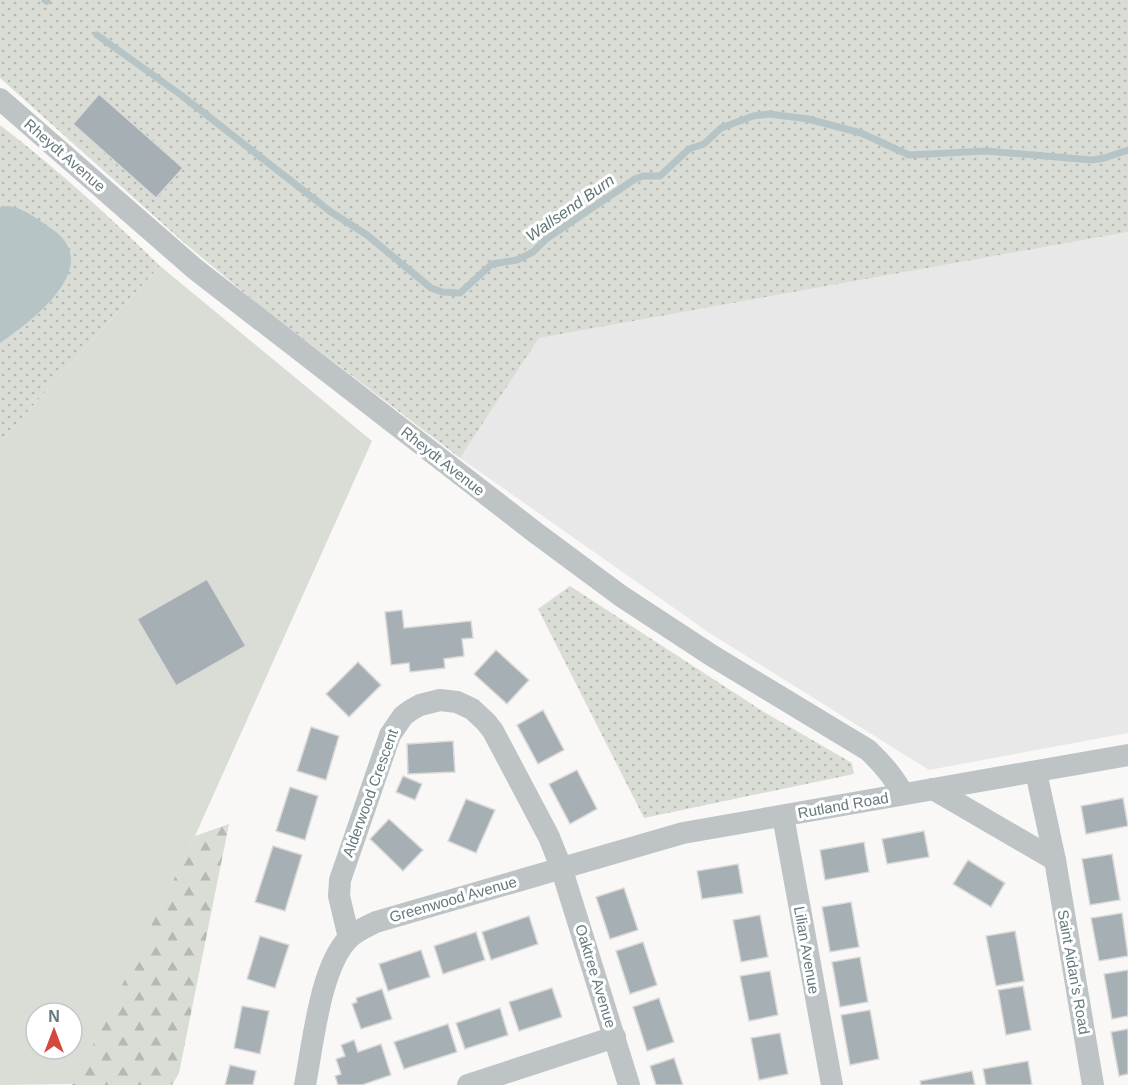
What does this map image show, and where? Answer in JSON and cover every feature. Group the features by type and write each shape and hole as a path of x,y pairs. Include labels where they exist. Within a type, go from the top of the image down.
{"street":[{"name":"Rheydt Avenue","path":"0,99 195,269 536,533 621,596 691,642 772,694 868,750 882,762 903,794"},
{"name":"Alderwood Crescent","path":"349,938 339,896 344,866 390,735 403,716 420,705 440,700 457,702 472,709 486,722 549,837 561,867"},
{"name":"Rutland Road","path":"561,867 662,838 1128,755"},
{"name":"Saint Aidan's Road","path":"1036,771 1055,860 1093,1085"},
{"path":"933,789 1055,860"},
{"name":"Lilian Avenue","path":"783,816 832,1085"},
{"name":"Greenwood Avenue","path":"349,938 376,922 561,867"},
{"name":"Oaktree Avenue","path":"561,867 629,1085"},
{"path":"304,1085 323,992 335,957 349,938"},
{"path":"468,1085 615,1036"}],"shaded area":[{"path":"8,206 25,211 49,227 65,242 71,258 68,274 46,306 0,343 0,207"},
{"path":"1128,232 1128,733 929,770 711,634 460,458 539,338"}],"green space":[{"path":"0,0 1128,0 1128,232 539,338 460,458 259,305 182,241 0,78"},
{"path":"0,125 82,193 160,266 0,442"},
{"path":"160,266 372,441 195,836 74,1084 0,1085 0,442"},
{"path":"570,586 764,712 852,763 854,774 644,818 538,609"},
{"path":"229,824 179,1073 172,1085 72,1085 84,1061 195,836"}],"building":[{"path":"99,94 183,168 156,198 73,124"},
{"path":"207,579 246,646 176,686 137,619"},
{"path":"402,610 404,628 471,621 473,638 462,639 464,656 444,659 445,668 410,672 409,663 391,665 385,612"},
{"path":"496,650 529,680 507,704 474,674"},
{"path":"358,662 381,685 349,717 326,694"},
{"path":"543,710 564,750 538,764 517,725"},
{"path":"311,727 339,736 326,780 297,771"},
{"path":"453,741 455,772 408,774 407,744"},
{"path":"577,770 597,809 570,824 549,784"},
{"path":"403,776 422,784 415,800 396,792"},
{"path":"290,787 318,796 305,840 276,831"},
{"path":"1123,798 1128,826 1086,834 1081,806"},
{"path":"466,799 495,810 476,853 448,841"},
{"path":"389,819 423,850 403,871 370,839"},
{"path":"924,831 929,857 887,864 882,839"},
{"path":"864,842 869,872 825,880 820,850"},
{"path":"273,846 302,855 285,911 255,902"},
{"path":"1112,854 1120,900 1090,905 1082,859"},
{"path":"968,860 1005,883 991,907 953,884"},
{"path":"738,864 743,893 702,899 697,871"},
{"path":"624,888 638,930 610,939 596,897"},
{"path":"851,902 859,947 830,952 822,907"},
{"path":"1122,913 1128,956 1099,961 1091,918"},
{"path":"760,915 768,957 741,962 733,920"},
{"path":"529,916 538,944 491,960 482,932"},
{"path":"1015,931 1024,981 996,986 986,936"},
{"path":"476,932 485,960 443,974 434,946"},
{"path":"260,936 289,945 275,988 247,979"},
{"path":"643,942 657,985 630,994 616,951"},
{"path":"421,950 430,977 388,991 379,964"},
{"path":"860,957 868,1002 840,1007 832,962"},
{"path":"1128,970 1128,1016 1112,1019 1104,974"},
{"path":"770,971 778,1015 749,1021 740,976"},
{"path":"1023,986 1031,1030 1006,1035 998,990"},
{"path":"552,988 562,1017 519,1031 509,1002"},
{"path":"382,989 392,1019 361,1029 352,1004 357,1002 356,998"},
{"path":"659,998 674,1042 647,1051 633,1007"},
{"path":"242,1006 269,1011 260,1054 234,1048"},
{"path":"500,1008 508,1035 465,1049 456,1023"},
{"path":"870,1010 879,1059 850,1065 841,1015"},
{"path":"448,1024 457,1052 404,1069 394,1042"},
{"path":"1128,1029 1128,1074 1119,1076 1111,1032"},
{"path":"780,1033 788,1074 759,1080 751,1038"},
{"path":"354,1040 358,1052 381,1044 391,1075 362,1085 338,1085 335,1076 341,1074 336,1059 345,1056 341,1045"},
{"path":"674,1058 683,1085 656,1085 650,1066"},
{"path":"1028,1061 1032,1085 986,1085 983,1069"},
{"path":"230,1065 256,1071 253,1085 225,1085"},
{"path":"972,1071 975,1085 921,1085 920,1081"}],"waterway":[{"name":"Wallsend Burn","path":"97,35 181,95 331,212 367,235 431,288 442,292 460,293 492,264 517,260 533,252 546,239 635,179 643,176 660,176 689,149 704,144 721,128 753,116 769,114 808,119 861,133 909,155 986,151 1092,160 1128,150"}]}
